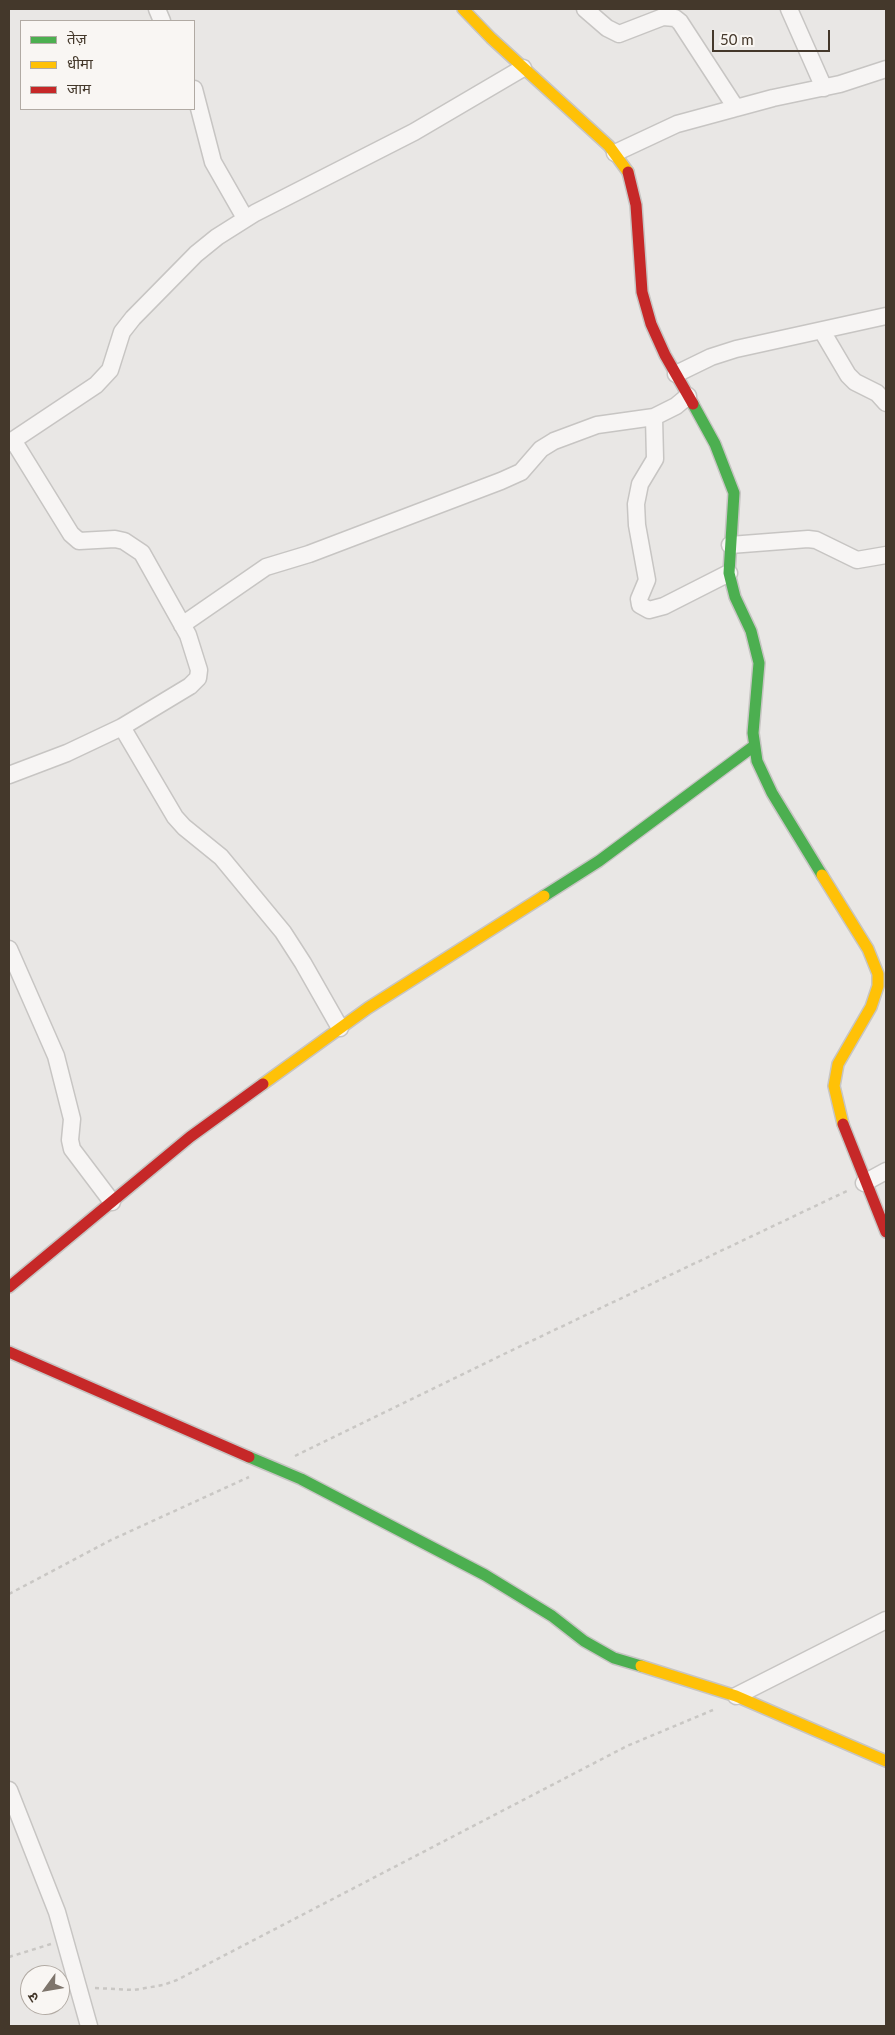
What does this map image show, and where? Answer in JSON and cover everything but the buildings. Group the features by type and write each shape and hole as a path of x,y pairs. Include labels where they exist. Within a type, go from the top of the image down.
{"street":[{"path":"463,9 491,38 615,153 626,168 635,193 639,267 646,310 656,338 715,444 734,493 729,573 734,597 751,631 759,663 754,746 763,778 868,950 878,974 878,986 871,1007 838,1064 834,1086 840,1116 864,1182 886,1232"},
{"path":"585,9 606,28 620,34 663,17 675,18 680,22 736,108"},
{"path":"789,9 824,88"},
{"path":"9,775 67,753 122,726 190,686 198,678 199,670 197,658 182,625 142,553 124,541 115,539 79,540 71,534 11,441 96,385 110,370 122,332 132,318 196,254 217,237 245,218 414,132 523,68"},
{"path":"615,153 660,131 736,108 824,88 886,69"},
{"path":"195,93 213,162 245,218"},
{"path":"676,374 711,357 736,349 886,316"},
{"path":"822,331 848,375 855,382 877,393 886,403"},
{"path":"182,625 266,567 309,554 501,481 521,472 541,449 554,441 583,429 654,417 676,406 688,396"},
{"path":"654,417 655,459 640,484 636,504 637,525 647,580 639,599 640,605 649,610 664,606 729,573"},
{"path":"730,546 808,539 816,540 857,560 886,555"},
{"path":"122,726 175,817 184,827 221,856 283,932 340,1028"},
{"path":"9,1288 190,1137 340,1028 448,956 576,877 754,746"},
{"path":"9,949 56,1056 72,1119 70,1140 72,1149 112,1202"},
{"path":"864,1182 886,1172"},
{"path":"9,1352 272,1466 395,1526 485,1575 552,1616 584,1641 602,1652 637,1666 736,1696 886,1761"},
{"path":"736,1696 886,1620"},
{"path":"9,1790 66,1939 90,2026"}],"path":[{"path":"9,1594 119,1536 272,1466 864,1182"},
{"path":"80,1987 134,1990 163,1985 177,1980 627,1746 700,1716 736,1696"},
{"path":"9,1957 66,1939"}],"traffic: fast":[{"path":"693,404 715,444 734,493 729,573 735,597 751,631 759,663 753,733 757,761 772,793 822,875"},
{"path":"544,896 599,861 754,746"},
{"path":"249,1457 301,1479 485,1575 552,1616 584,1641 614,1658 641,1666"}],"traffic: slow":[{"path":"463,9 491,38 609,146 628,172"},
{"path":"822,875 868,949 878,974 878,986 871,1007 838,1064 834,1086 843,1124"},
{"path":"263,1084 368,1008 544,896"},
{"path":"641,1666 736,1696 886,1761"}],"traffic: jam":[{"path":"628,172 636,205 642,292 651,324 665,355 693,404"},
{"path":"9,1287 190,1137 263,1084"},
{"path":"843,1124 886,1232"},
{"path":"9,1352 249,1457"}]}
